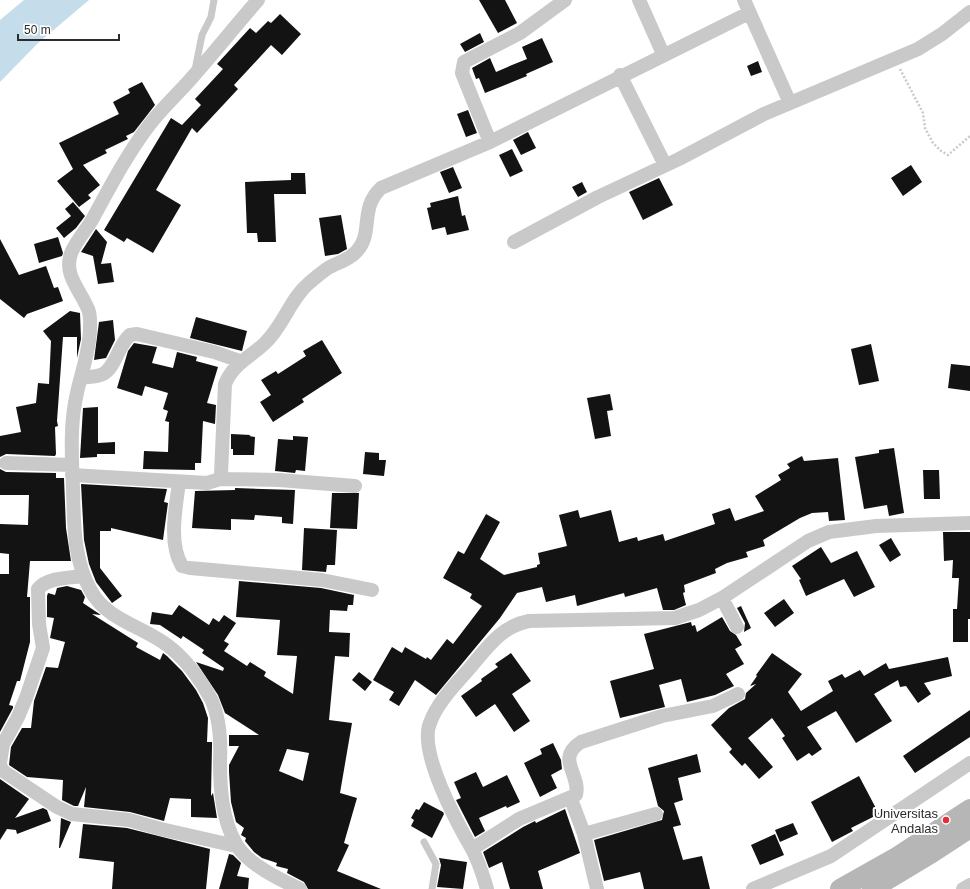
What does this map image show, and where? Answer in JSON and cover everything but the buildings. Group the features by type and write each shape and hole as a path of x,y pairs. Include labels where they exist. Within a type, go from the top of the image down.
{"street":[{"path":"236,846 224,810 220,787 221,748 218,718 211,699 193,672 171,648 120,619 102,605 92,594 84,576 77,553 72,470 72,432 75,403 88,355 90,318 88,308 73,283 69,272 68,262 72,252 122,165 149,125 194,76 258,0"},
{"path":"490,142 462,73 462,65 464,62 520,33 565,0"},
{"path":"639,0 663,54"},
{"path":"220,479 225,384 229,374 240,361 265,343 308,284 327,269 354,254 366,236 366,216 369,204 373,195 381,188 490,142 663,54 746,6 790,103"},
{"path":"514,242 598,197 665,165 764,114 896,60 918,49 942,34 970,12"},
{"path":"620,76 665,165"},
{"path":"81,378 105,373 110,368 120,345 130,335 137,334 214,352 240,361"},
{"path":"6,463 207,484 220,479 278,480 355,486"},
{"path":"179,482 175,539 176,552 182,566 322,580 372,590"},
{"path":"487,889 481,870 472,850 455,821 433,764 427,735 429,723 434,714 455,685 497,637 517,623 529,621 675,618 699,610 722,598 808,541 828,532 876,526 970,522"},
{"path":"84,576 55,580 42,584 38,589 39,624 43,648 24,704 3,744 0,763 2,770 57,807 72,814 129,820 160,829 236,846 262,869 300,889"},
{"path":"722,598 737,627"},
{"path":"472,850 519,819 539,809 571,799 576,795 577,788 570,767 570,753 574,746 581,742 662,716 713,706 738,694"},
{"path":"753,889 831,856 970,763"},
{"path":"571,799 584,834 597,889"},
{"path":"840,889 895,858 970,809"},
{"path":"584,834 656,814"},
{"path":"872,889 932,854 970,828"},
{"path":"963,889 970,885"}],"lane":[{"path":"194,76 202,34 211,17 214,0"},
{"path":"424,842 436,864 432,889"}],"path":[{"path":"896,60 923,113 925,128 933,143 941,152 948,154 970,136"}],"water":[{"path":"24,0 89,0 37,44 0,82 0,20"}],"place":[{"name":"Universitas Andalas","path":"946,820"}]}
